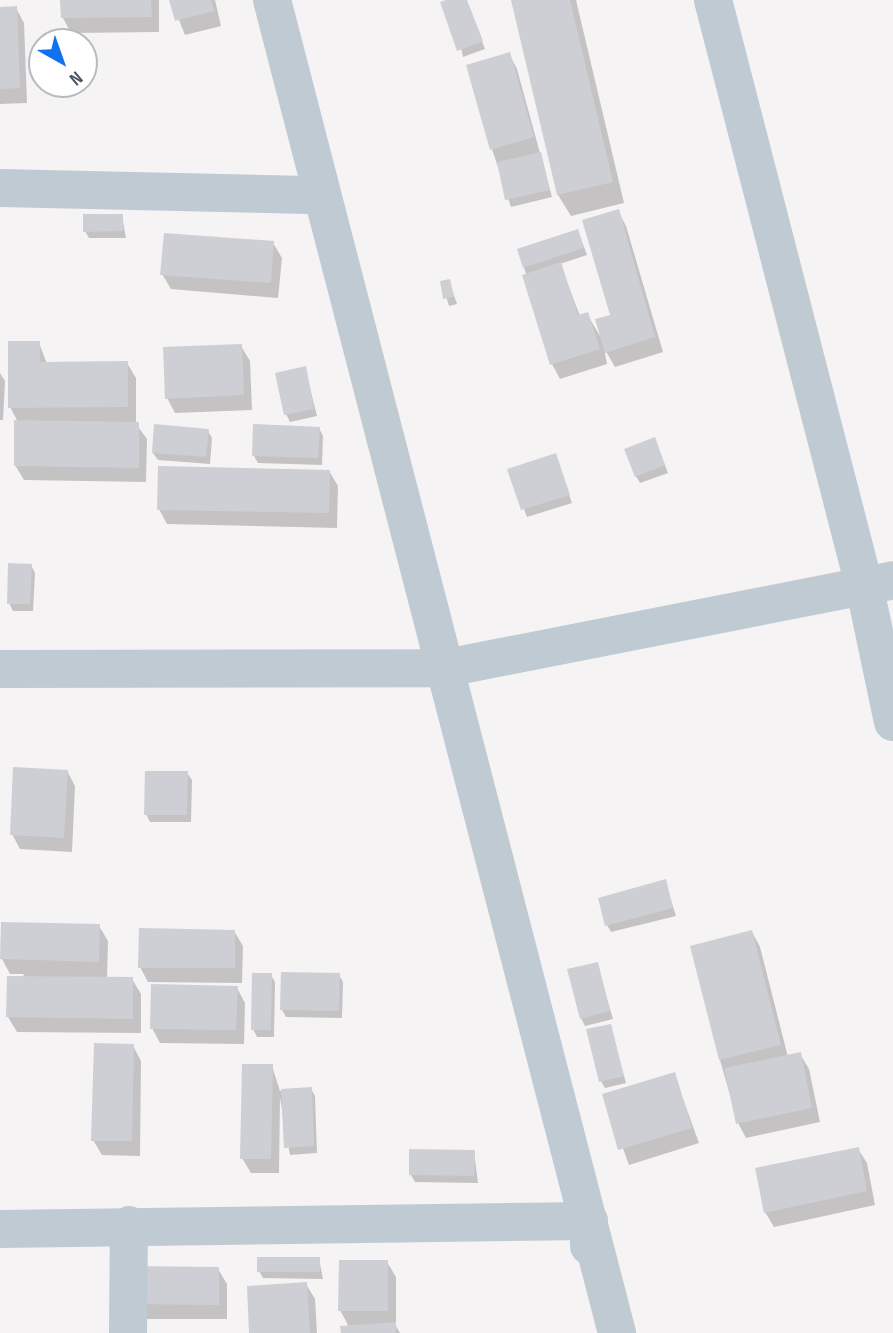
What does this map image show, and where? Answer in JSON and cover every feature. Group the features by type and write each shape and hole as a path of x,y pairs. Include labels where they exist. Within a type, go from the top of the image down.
{"street":[{"path":"272,0 320,195 446,668 617,1333"},
{"path":"713,0 879,585 893,722"},
{"path":"0,188 320,195"},
{"path":"0,669 446,668 879,585"},
{"path":"0,1228 589,1221"},
{"path":"589,1221 591,1333"},
{"path":"128,1333 129,1225"}],"building":[{"path":"60,0 151,0 152,17 61,18"},
{"path":"169,0 211,0 214,11 175,21"},
{"path":"467,0 483,41 457,51 440,2"},
{"path":"511,0 570,0 613,182 557,195"},
{"path":"17,6 20,88 0,89 0,7"},
{"path":"510,52 534,137 490,150 466,65"},
{"path":"541,152 550,190 505,200 497,162"},
{"path":"619,209 655,337 605,353 595,319 610,315 582,220"},
{"path":"83,214 123,214 123,231 83,232"},
{"path":"578,229 584,248 523,268 517,249"},
{"path":"164,233 274,241 271,283 160,275"},
{"path":"561,262 578,315 588,312 600,349 550,365 522,275"},
{"path":"450,279 454,297 443,299 440,281"},
{"path":"8,341 40,341 40,362 128,361 128,407 8,408"},
{"path":"242,344 244,395 165,399 163,347"},
{"path":"306,366 314,409 284,415 275,373"},
{"path":"14,420 139,422 139,468 14,466"},
{"path":"154,424 209,429 206,457 152,453"},
{"path":"253,424 320,427 318,458 252,456"},
{"path":"655,437 665,465 635,477 624,449"},
{"path":"556,453 570,495 521,510 507,469"},
{"path":"158,466 330,470 329,513 157,510"},
{"path":"8,563 32,564 30,604 7,604"},
{"path":"13,767 68,770 64,838 10,835"},
{"path":"145,771 188,771 187,815 144,815"},
{"path":"666,879 673,908 605,926 598,898"},
{"path":"1,922 100,924 99,962 0,959"},
{"path":"139,928 235,930 235,968 138,968"},
{"path":"752,930 781,1045 719,1060 690,946"},
{"path":"598,962 610,1011 580,1019 567,969"},
{"path":"281,972 340,973 339,1011 280,1010"},
{"path":"252,973 272,973 271,1030 251,1030"},
{"path":"7,976 133,977 133,1019 6,1017"},
{"path":"151,984 238,986 236,1030 150,1029"},
{"path":"611,1024 624,1076 599,1082 586,1029"},
{"path":"94,1043 134,1044 132,1141 91,1141"},
{"path":"801,1052 812,1108 736,1124 724,1068"},
{"path":"242,1064 273,1064 271,1159 240,1159"},
{"path":"675,1072 692,1128 618,1150 602,1094"},
{"path":"312,1087 314,1146 284,1148 281,1089"},
{"path":"859,1147 867,1191 764,1213 755,1168"},
{"path":"409,1149 475,1150 474,1176 409,1175"},
{"path":"257,1257 320,1257 320,1272 257,1272"},
{"path":"339,1260 388,1260 388,1311 338,1311"},
{"path":"123,1266 219,1267 219,1305 122,1304"},
{"path":"307,1282 310,1333 249,1333 247,1286"},
{"path":"396,1322 396,1333 341,1333 340,1326"}]}
